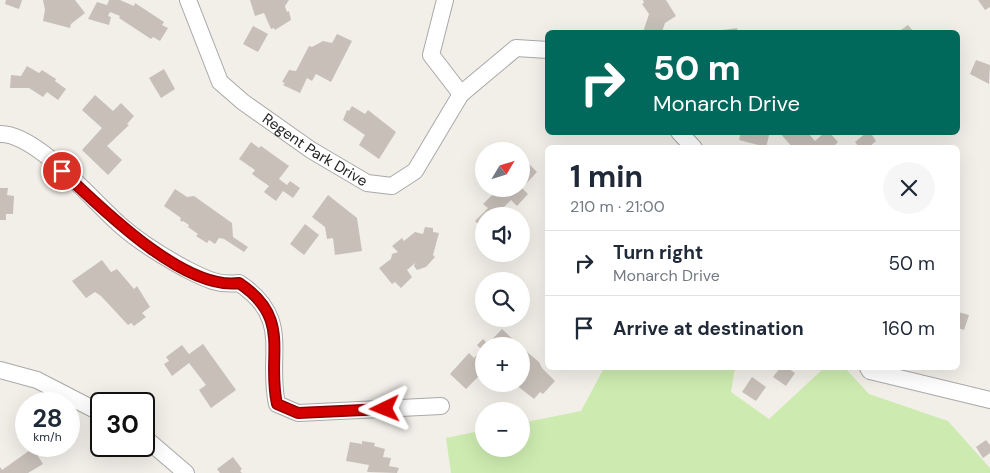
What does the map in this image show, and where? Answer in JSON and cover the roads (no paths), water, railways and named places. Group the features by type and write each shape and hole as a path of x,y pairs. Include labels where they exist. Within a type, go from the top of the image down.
{"street":[{"name":"Regent Park Drive","path":"188,0 220,82 243,102 311,150 367,183 392,186 415,171 461,94 516,48 545,50"},
{"path":"446,0 431,55 461,94"},
{"path":"0,134 10,134 37,147 120,226 164,258 208,280 225,285 239,283 251,291 262,304 274,328 276,346 274,388 277,404 298,413 441,406"},
{"path":"682,135 691,145"},
{"path":"0,370 37,380 90,407"},
{"path":"870,370 990,400"},
{"path":"155,446 186,473"}]}
